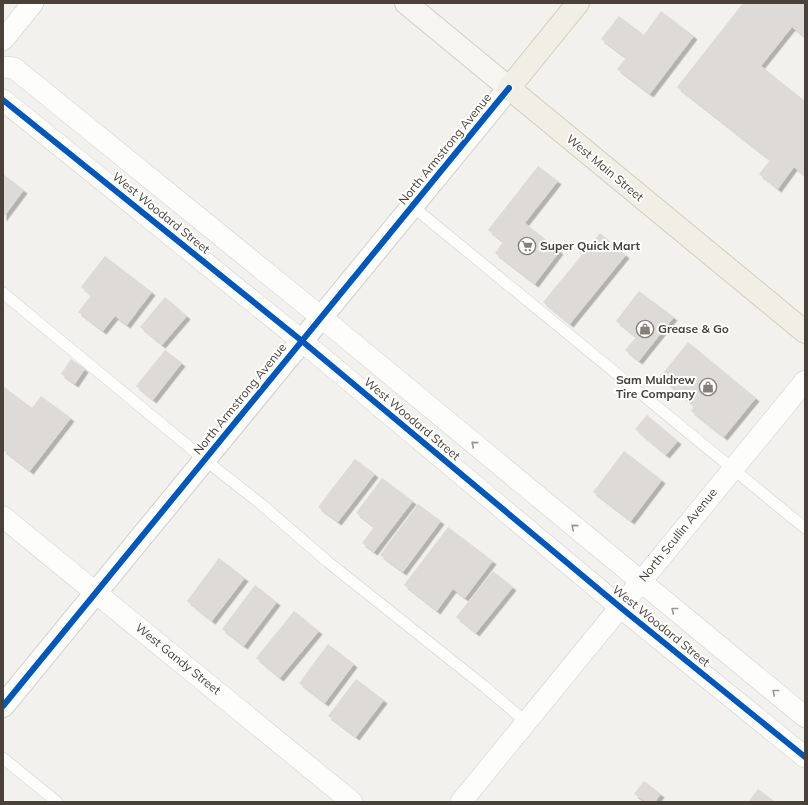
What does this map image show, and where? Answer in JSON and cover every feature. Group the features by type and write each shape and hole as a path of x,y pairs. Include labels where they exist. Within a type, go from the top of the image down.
{"main road":[{"name":"West Main Street","path":"406,3 805,332"},
{"path":"509,88 578,3"}],"street":[{"path":"3,40 33,3"},
{"name":"West Woodard Street","path":"3,67 14,68 321,317 805,717"},
{"name":"North Armstrong Avenue","path":"3,706 509,88"},
{"name":"West Woodard Street","path":"3,100 302,341 620,607 805,757"},
{"name":"North Scullin Avenue","path":"461,802 805,380"},
{"name":"West Gandy Street","path":"3,517 352,802"}],"lane":[{"path":"412,206 805,528"},
{"path":"3,293 205,460 262,504 328,562 526,722"},
{"path":"3,758 57,802"}],"building":[{"path":"743,3 805,3 805,37 792,27 761,66 805,101 805,176 794,167 778,189 759,174 770,160 677,87"},
{"path":"661,11 694,36 650,94 617,69 626,58 601,39 619,16 644,35"},
{"name":"Super Quick Mart","path":"538,166 558,181 525,223 560,251 535,284 495,253 503,242 488,230"},
{"path":"3,174 24,190 3,218"},
{"path":"600,233 626,255 570,324 543,302"},
{"path":"105,256 152,292 127,325 115,316 103,331 78,312 91,296 81,287"},
{"name":"Grease & Go","path":"639,291 674,317 639,361 625,350 636,337 616,321"},
{"path":"165,297 187,316 162,345 140,327"},
{"name":"Sam Muldrew Tire Company","path":"688,342 756,398 724,437 691,411 694,406 660,377"},
{"path":"165,350 182,363 153,400 136,386"},
{"path":"71,359 85,369 75,384 61,374"},
{"path":"3,386 32,408 41,396 71,418 30,471 3,450"},
{"path":"647,415 678,441 666,455 635,429"},
{"path":"624,451 662,480 631,521 593,492"},
{"path":"355,459 375,474 338,522 318,507"},
{"path":"382,478 413,501 374,552 362,543 374,527 356,513"},
{"path":"418,504 441,521 403,572 380,555"},
{"path":"448,527 493,561 465,598 453,589 437,611 404,585"},
{"path":"219,558 245,578 212,621 187,601"},
{"path":"493,571 513,587 476,633 456,617"},
{"path":"255,585 277,602 244,646 222,629"},
{"path":"294,611 319,631 280,678 256,658"},
{"path":"328,644 354,664 325,703 299,683"},
{"path":"356,679 384,700 356,737 328,716"},
{"path":"644,781 661,794 655,802 646,802 634,794"},
{"path":"758,789 775,802 748,802"}],"cycle path":[{"path":"3,706 509,88"},
{"path":"3,100 302,341 620,607 805,757"}],"place":[{"name":"Super Quick Mart","path":"527,246"},
{"name":"Grease & Go","path":"645,329"},
{"name":"Sam Muldrew Tire Company","path":"708,387"}]}
